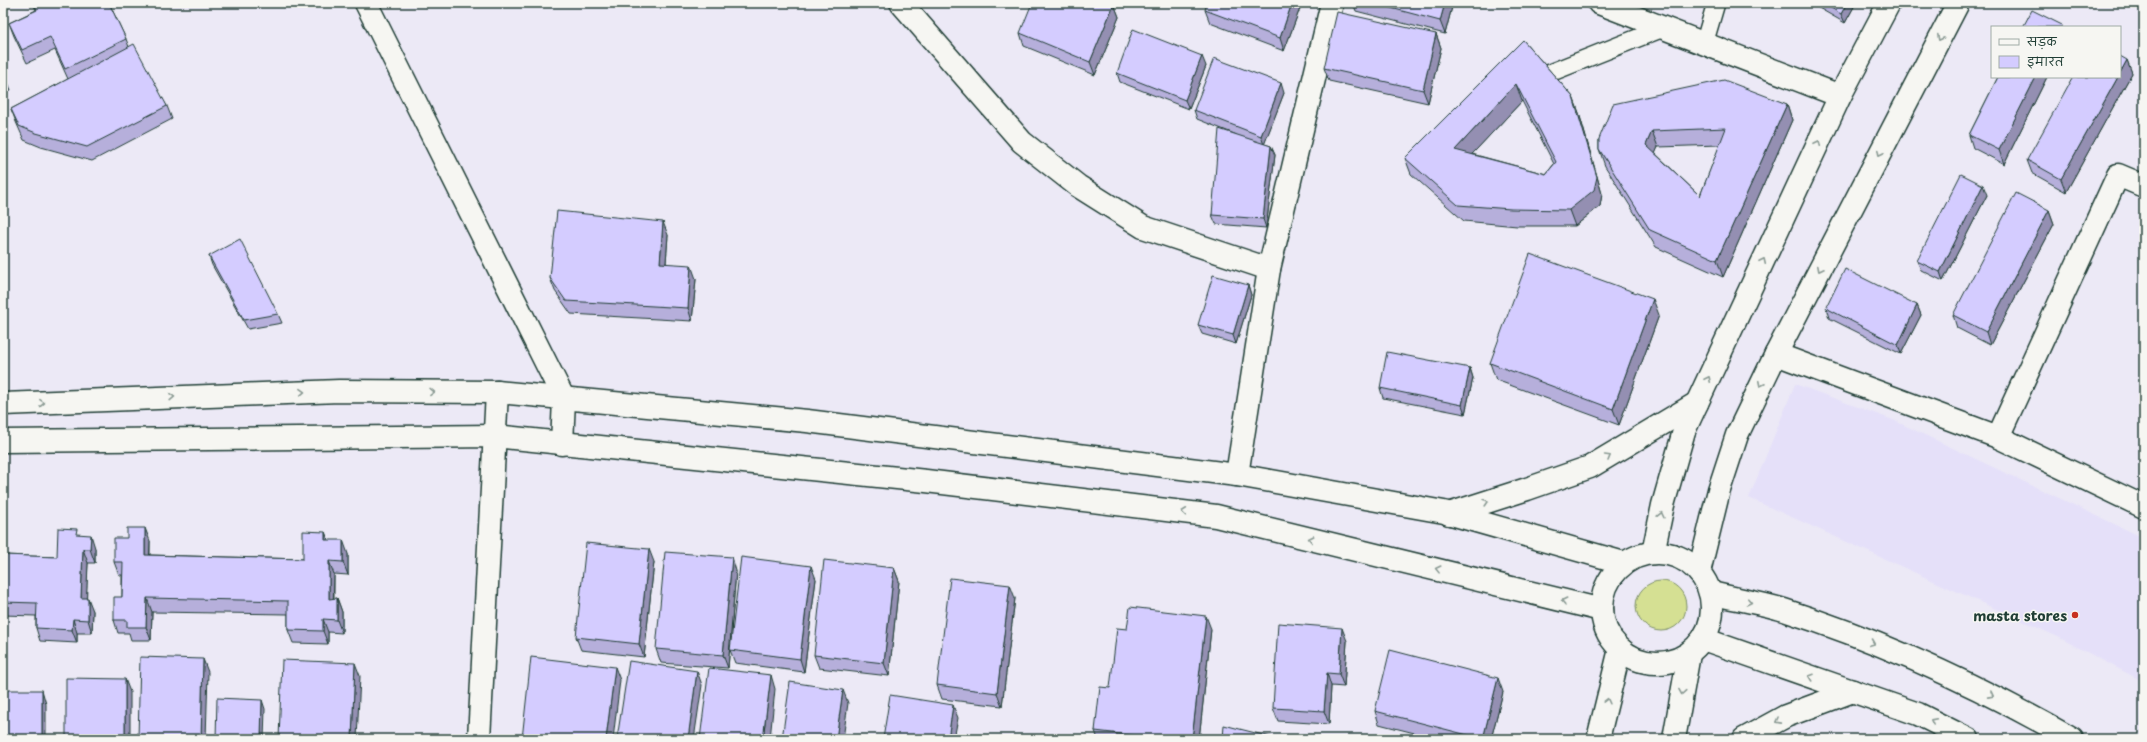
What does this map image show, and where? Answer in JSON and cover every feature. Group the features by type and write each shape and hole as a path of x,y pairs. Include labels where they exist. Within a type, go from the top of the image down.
{"main road":[{"path":"366,3 564,400 562,444"},
{"path":"901,3 1022,142 1078,186 1143,227 1269,269"},
{"path":"1237,475 1269,269 1332,3"},
{"path":"1599,3 1840,96"},
{"path":"1653,553 1684,431 1840,96 1889,3"},
{"path":"1699,572 1719,490 1737,435 1776,354 1958,3"},
{"path":"1998,437 2118,175 2144,186"},
{"path":"1776,354 1998,437 2144,507"},
{"path":"3,404 339,391 497,392 564,400 807,421 1237,475 1449,514 1624,563"},
{"path":"479,739 496,436 497,392"},
{"path":"1449,514 1590,467 1697,404"},
{"path":"3,442 496,436 926,481 1216,516 1602,610"},
{"path":"1674,739 1696,646 1712,617 1710,593 1699,572 1678,556 1653,553 1638,556 1624,563 1614,574 1606,591 1602,610 1607,631 1620,649 1641,661 1666,663 1696,646 1853,691 1918,714 1968,739"},
{"path":"1710,593 1784,610 1854,635 1967,682 2072,739"},
{"path":"1598,739 1620,649"},
{"path":"1744,739 1786,716 1853,691"}],"lane":[{"path":"1704,44 1716,3"},
{"path":"1544,107 1540,93 1542,82 1547,74 1663,28"}],"shaded area":[{"path":"1795,384 1893,420 2144,538 2144,682 2058,637 1749,498"}],"green space":[{"path":"1656,581 1666,581 1679,588 1686,601 1686,611 1679,624 1666,631 1656,631 1647,627 1640,620 1636,611 1636,601 1640,592 1647,585"}],"building":[{"path":"34,3 109,3 126,39 65,69 50,37 22,50 9,23 37,10"},
{"path":"1032,3 1114,4 1090,62 1020,33"},
{"path":"1207,3 1292,3 1280,38 1205,10"},
{"path":"1372,3 1445,3 1440,21"},
{"path":"1823,3 1847,3 1841,14"},
{"path":"2032,10 2062,25 2062,26 2024,26"},
{"path":"1337,12 1436,34 1423,90 1324,68"},
{"path":"1133,29 1202,56 1185,100 1117,73"},
{"path":"1523,40 1573,97 1597,177 1594,190 1569,210 1511,209 1458,205 1405,158","holes":["1516,84 1556,162 1546,174 1455,150"]},
{"path":"134,44 167,106 87,147 36,133 19,126 11,109"},
{"path":"2121,57 2127,60 2121,71"},
{"path":"1214,58 1281,83 1261,136 1194,110"},
{"path":"3,70 8,81 3,83"},
{"path":"1998,78 2035,78 1999,150 1969,135"},
{"path":"2072,78 2117,78 2061,179 2027,160"},
{"path":"1724,80 1787,104 1717,260 1650,230 1599,149 1599,139 1613,104","holes":["1726,128 1700,196 1646,145 1652,131"]},
{"path":"1219,129 1271,146 1263,219 1212,215"},
{"path":"1961,174 1983,185 1940,272 1917,261"},
{"path":"2016,193 2049,210 1986,332 1953,315"},
{"path":"557,211 663,222 660,263 691,265 688,308 566,301 550,278"},
{"path":"240,239 278,314 244,320 209,256"},
{"path":"1530,254 1653,299 1613,409 1490,363"},
{"path":"1845,269 1917,305 1898,345 1826,308"},
{"path":"1213,275 1248,285 1233,335 1198,325"},
{"path":"1387,352 1470,368 1462,405 1380,388"},
{"path":"58,528 77,529 76,534 91,535 90,549 83,549 81,598 88,598 88,620 73,619 72,630 36,628 37,603 3,602 3,555 57,557"},
{"path":"127,528 145,528 145,555 303,559 303,531 325,532 325,540 343,540 343,562 329,561 329,599 337,598 337,620 323,619 323,631 288,630 288,601 147,598 146,627 127,627 127,620 114,620 114,597 122,597 123,562 114,562 114,538 127,538"},
{"path":"586,543 649,549 639,644 576,637"},
{"path":"665,552 732,557 723,655 656,649"},
{"path":"741,557 811,566 800,659 730,650"},
{"path":"824,560 894,568 884,663 814,655"},
{"path":"950,578 1010,585 997,693 937,685"},
{"path":"1130,607 1206,616 1192,739 1164,739 1095,731 1100,687 1110,688 1117,628 1127,629"},
{"path":"1278,623 1342,628 1339,674 1327,673 1324,711 1273,708"},
{"path":"1390,650 1498,678 1483,739 1375,711"},
{"path":"140,657 203,659 201,739 138,739"},
{"path":"531,657 615,667 606,739 522,739"},
{"path":"282,660 355,663 352,739 279,739"},
{"path":"629,661 697,671 688,739 617,739"},
{"path":"709,668 771,675 763,739 700,739"},
{"path":"66,678 125,679 125,739 66,739"},
{"path":"790,682 843,690 836,739 782,739"},
{"path":"3,690 42,690 42,739 3,739"},
{"path":"890,695 953,705 948,739 883,739"},
{"path":"217,698 262,700 261,739 216,739"},
{"path":"1224,725 1279,739 1223,739"}],"place":[{"name":"masta stores","path":"2075,615"}]}
